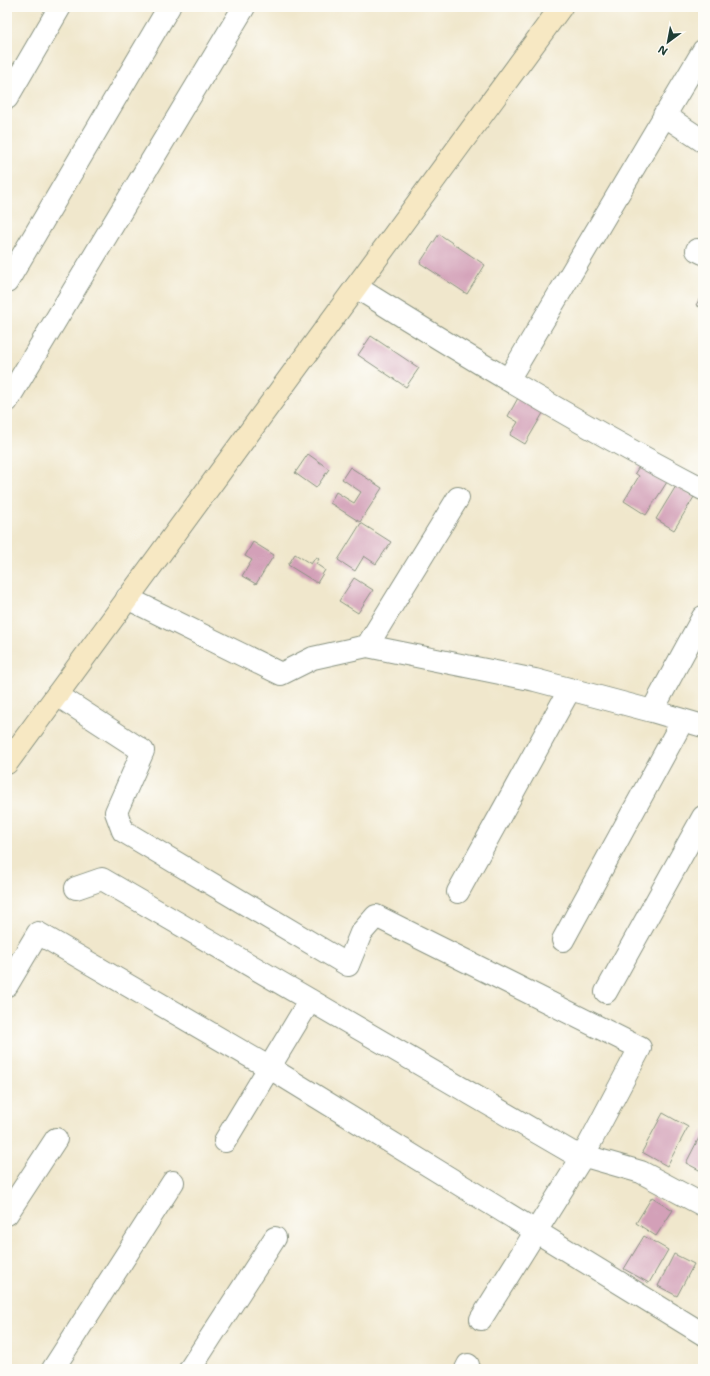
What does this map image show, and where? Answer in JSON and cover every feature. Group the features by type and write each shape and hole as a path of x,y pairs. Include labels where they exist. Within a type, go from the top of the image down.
{"street":[{"path":"9,90 60,7"},
{"path":"7,282 169,7"},
{"path":"7,401 244,7"},
{"path":"7,763 561,7"},
{"path":"508,380 703,51"},
{"path":"664,116 703,141"},
{"path":"356,287 508,380 650,461 703,489"},
{"path":"367,646 458,498"},
{"path":"128,598 281,674 313,658 367,646 456,663 570,689 693,723 563,940"},
{"path":"652,711 703,617"},
{"path":"458,892 570,689"},
{"path":"57,694 143,751 116,812 123,831 348,965 361,933 376,916 640,1048 583,1156 481,1319"},
{"path":"606,992 703,817"},
{"path":"76,888 102,879 571,1152 641,1172 703,1205"},
{"path":"7,985 38,933 270,1068 703,1334"},
{"path":"225,1141 310,1000"},
{"path":"7,1214 56,1139"},
{"path":"53,1369 173,1182"},
{"path":"190,1369 275,1238"}],"building":[{"path":"439,234 485,265 467,294 420,263"},
{"path":"703,293 703,309 696,305"},
{"path":"371,336 419,368 406,387 358,355"},
{"path":"518,398 546,408 525,444 510,435 518,422 508,416"},
{"path":"308,454 329,469 316,488 295,473"},
{"path":"640,465 667,482 646,515 624,501 639,476 635,473"},
{"path":"350,467 382,488 360,522 330,503 336,492 354,503 361,492 342,479"},
{"path":"676,486 694,497 674,530 656,519"},
{"path":"361,523 391,542 376,564 364,556 355,571 338,560"},
{"path":"253,542 274,555 256,584 242,576 252,560 245,556"},
{"path":"295,554 311,564 316,557 319,559 316,564 325,570 317,583 288,565"},
{"path":"354,578 373,590 358,613 339,601"},
{"path":"663,1113 688,1127 667,1166 642,1152"},
{"path":"703,1130 703,1172 686,1163"},
{"path":"652,1197 673,1210 656,1236 636,1223"},
{"path":"644,1236 668,1250 649,1283 624,1269"},
{"path":"674,1254 694,1264 677,1296 658,1286"}]}
